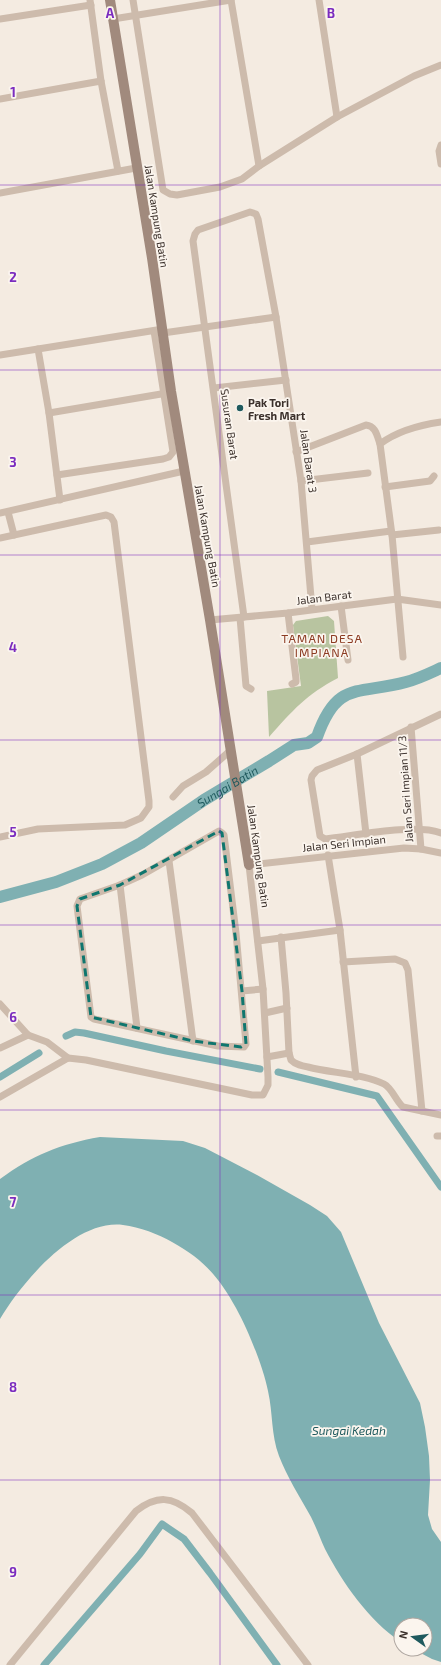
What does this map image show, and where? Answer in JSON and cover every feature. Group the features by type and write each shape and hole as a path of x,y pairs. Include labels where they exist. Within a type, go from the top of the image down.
{"street":[{"name":"Jalan Kampung Batin","path":"68,1058 81,1059 258,1096 263,1095 266,1092 268,1077 263,989 249,865 210,620 184,471 167,392 160,331 110,0"},
{"path":"133,0 163,190 177,194 220,188 242,179 259,166 337,117 414,76 441,65"},
{"path":"113,19 231,0 259,166"},
{"path":"319,0 337,117"},
{"path":"0,18 90,3 118,171"},
{"path":"0,99 102,81"},
{"path":"441,145 439,151 441,164"},
{"path":"0,193 136,168"},
{"name":"Jalan Barat 3","path":"195,234 198,230 250,212 256,214 258,219 276,317 296,452 307,542 312,610"},
{"name":"Susuran Barat","path":"195,234 193,241 214,388 242,618 246,686 251,689"},
{"path":"0,355 160,331 205,327 276,317"},
{"path":"38,349 49,413 60,500"},
{"path":"214,388 286,380"},
{"path":"49,413 167,392 173,452 169,457 57,475"},
{"path":"380,444 387,439 403,433 426,425 441,422"},
{"path":"296,452 366,425 371,426 374,429 380,444 391,533 402,657"},
{"path":"0,514 184,471"},
{"path":"300,481 368,473"},
{"path":"385,487 430,481 434,476"},
{"path":"8,512 14,535"},
{"path":"0,538 106,515 112,517 114,522 150,801 149,807 140,818 125,825 38,829 0,837"},
{"path":"307,542 391,533 439,530"},
{"name":"Jalan Barat","path":"210,620 288,613 397,599 441,604"},
{"path":"341,606 348,660"},
{"path":"288,613 296,679 296,682 292,684"},
{"path":"441,714 357,754 317,770 312,776 311,780 320,836 325,839 420,830 441,833"},
{"name":"Jalan Seri Impian 11/3","path":"411,727 421,849"},
{"path":"173,797 183,786 206,772 231,750"},
{"path":"357,754 366,834"},
{"path":"219,831 222,833 236,933 242,991 246,1044 244,1047 218,1046 99,1021 91,1017 77,906 80,899 120,885 169,861 219,831"},
{"name":"Jalan Seri Impian","path":"249,865 328,855 404,848 421,849 441,853"},
{"path":"328,855 340,930 356,1077"},
{"path":"169,861 193,1041"},
{"path":"120,885 137,1028"},
{"path":"258,941 340,930"},
{"path":"281,937 289,1053 292,1060 298,1064 322,1071 356,1077 386,1085 399,1104 404,1107 441,1114"},
{"path":"343,962 395,959 405,963 408,970 422,1111"},
{"path":"242,991 263,989"},
{"path":"0,1004 28,1035 47,1042 68,1058 0,1097"},
{"path":"265,1013 287,1008"},
{"path":"1,1047 28,1035"},
{"path":"268,1057 289,1053"},
{"path":"10,1665 136,1511 155,1500 164,1499 179,1503 192,1512 308,1665"}],"highlighted area":[{"path":"219,831 222,833 242,991 246,1044 241,1047 193,1041 91,1017 77,906 80,899 120,885"}],"green space":[{"path":"328,616 334,621 338,678 317,690 300,704 269,737 267,691 301,686 293,625 296,621"}],"water":[{"name":"Sungai Kedah","path":"100,1137 183,1141 205,1148 310,1205 327,1216 341,1232 379,1323 420,1403 429,1456 430,1480 428,1515 432,1529 441,1542 441,1662 428,1657 433,1657 433,1617 393,1617 393,1636 367,1612 357,1600 332,1562 311,1517 282,1464 276,1448 270,1399 266,1381 255,1348 230,1297 209,1270 193,1255 167,1239 149,1231 123,1225 105,1226 87,1232 69,1242 52,1256 36,1271 0,1319 0,1179 24,1163 47,1152 72,1143"}],"waterway":[{"name":"Sungai Batin","path":"0,897 56,882 102,864 141,843 204,800 294,745 308,743 317,737 325,719 333,706 341,698 362,690 410,681 441,668"},
{"path":"66,1036 75,1032 84,1033 166,1051 260,1069"},
{"path":"0,1077 39,1053"},
{"path":"278,1072 377,1096 441,1187"},
{"path":"44,1665 140,1554 162,1524 184,1539 277,1665"}],"place":[{"name":"Pak Tori Fresh Mart","path":"240,408"}],"district":[{"name":"TAMAN DESA IMPIANA","path":"322,645"}]}
